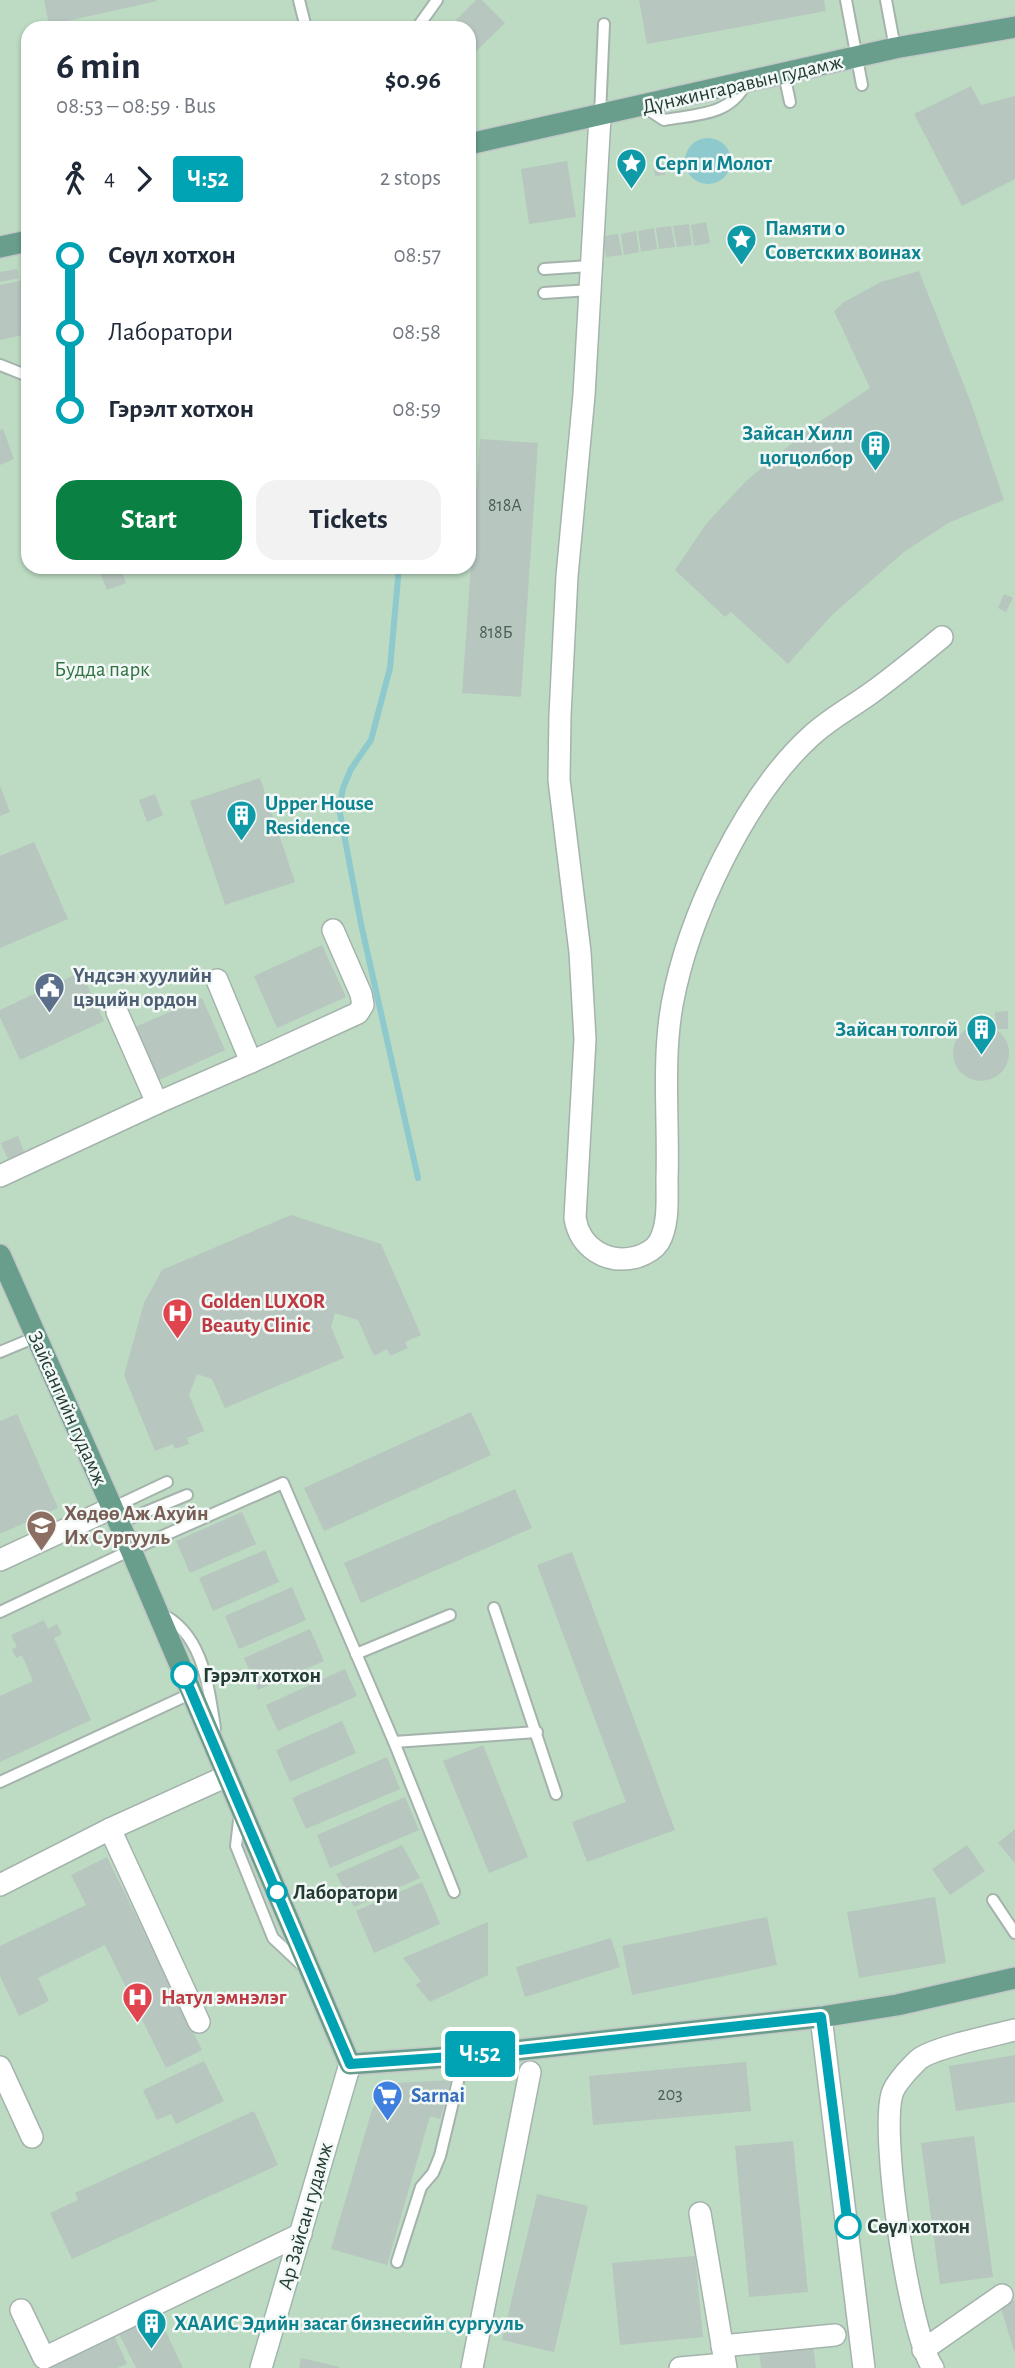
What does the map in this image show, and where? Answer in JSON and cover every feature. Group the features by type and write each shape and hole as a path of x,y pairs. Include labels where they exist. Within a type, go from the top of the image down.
{"main road":[{"name":"Дүнжингаравын гудамж","path":"476,143 644,107 895,48 1015,27"},
{"path":"0,247 21,243"},
{"name":"Зайсангийн гудамж","path":"0,1255 131,1550 350,2064"},
{"path":"350,2064 464,2056 535,2046 821,2017 897,2005 1015,1979"}],"street":[{"path":"605,115 590,266 567,576 559,780 580,952 585,1039 575,1218 583,1242 597,1252 614,1258 641,1256 654,1248 663,1234 667,1195 668,1041 672,1006 696,922 742,825 789,757 814,733 942,637"},
{"path":"0,1176 358,1013 363,1005 361,994 333,930"},
{"path":"217,980 251,1062"},
{"path":"117,1012 157,1103"},
{"path":"0,1560 116,1516"},
{"path":"0,1885 224,1767"},
{"path":"110,1829 199,2022"},
{"path":"821,2017 864,2368"},
{"path":"1002,2295 928,2359 911,2305 893,2183 892,2093 921,2057 1015,2030"},
{"name":"Ар Зайсан гудамж","path":"261,2368 350,2064"},
{"path":"0,2067 32,2137"},
{"path":"472,2368 530,2071"},
{"path":"700,2213 724,2359"},
{"path":"21,2310 44,2358 301,2234"},
{"path":"680,2368 835,2335"}],"lane":[{"path":"299,0 304,21"},
{"path":"422,21 438,0"},
{"path":"846,0 862,85"},
{"path":"886,0 895,48"},
{"path":"604,24 605,115 638,97 737,76 746,83"},
{"path":"783,74 790,102"},
{"path":"544,269 590,266"},
{"path":"544,293 590,290"},
{"path":"0,365 21,373"},
{"path":"0,1352 36,1337"},
{"path":"116,1516 167,1482"},
{"path":"0,1612 283,1483 394,1742 454,1892"},
{"path":"116,1516 187,1495"},
{"path":"494,1608 556,1794"},
{"path":"157,1611 182,1627 205,1671 224,1767"},
{"path":"356,1654 450,1615"},
{"path":"0,1782 192,1693"},
{"path":"394,1742 537,1732"},
{"path":"993,1900 1015,1933"},
{"path":"530,2071 535,2046"},
{"path":"397,2262 421,2188 433,2173 439,2156 464,2056"},
{"path":"835,2335 860,2333"}],"green space":[{"name":"Будда парк","path":"0,0 1015,0 1015,2368 0,2368"}],"water":[{"path":"708,138 724,145 731,161 724,177 708,184 692,177 685,161 692,145"}],"building":[{"path":"44,0 157,1 67,21 48,21"},
{"path":"476,0 482,0 505,23 476,51 476,21 455,21"},
{"path":"639,0 824,0 826,11 647,44"},
{"path":"971,86 981,105 1015,96 1015,179 962,206 914,114"},
{"path":"567,161 576,217 529,224 521,169"},
{"path":"664,163 665,175 655,176 654,165"},
{"path":"633,166 634,178 624,179 623,167"},
{"path":"706,222 710,243 694,246 691,225"},
{"path":"689,224 692,245 677,247 673,226"},
{"path":"671,226 675,247 659,249 656,228"},
{"path":"654,228 657,249 641,252 638,231"},
{"path":"636,231 639,252 624,255 621,234"},
{"path":"618,234 622,255 606,257 603,236"},
{"path":"17,269 19,278 0,282 0,272"},
{"name":"Зайсан Хилл цогцолбор","path":"919,271 971,403 1004,500 950,522 904,552 832,615 788,664 731,612 725,617 675,570 706,524 746,481 813,426 870,388 834,311 844,302 881,282"},
{"path":"21,280 21,336 0,340 0,285"},
{"path":"3,429 14,459 0,465 0,430"},
{"path":"480,439 538,443 521,697 462,693 470,574 476,574 476,495"},
{"path":"100,574 123,574 126,583 107,590"},
{"path":"1004,594 1013,598 1006,612 998,608"},
{"name":"Upper House Residence","path":"260,778 295,882 225,905 190,801"},
{"path":"0,786 10,812 0,816"},
{"path":"155,794 163,815 147,822 139,800"},
{"path":"34,842 68,919 0,948 0,856"},
{"path":"322,945 346,997 277,1028 254,976"},
{"name":"Үндсэн хуулийн цэцийн ордон","path":"81,972 104,1021 20,1060 0,1017 0,1010"},
{"path":"202,998 225,1050 157,1081 133,1028"},
{"path":"1008,1011 1008,1029 996,1029 995,1012"},
{"name":"Зайсан толгой","path":"981,1025 992,1027 1001,1033 1007,1042 1007,1064 1001,1073 992,1079 981,1081 970,1079 961,1073 955,1064 953,1053 955,1042 961,1033 970,1027"},
{"path":"18,1136 24,1152 8,1159 1,1143"},
{"path":"291,1215 381,1244 421,1335 405,1342 408,1348 390,1356 387,1349 374,1356 358,1320 335,1313 331,1327 344,1358 225,1408 212,1379 197,1374 189,1395 204,1431 187,1438 189,1444 175,1449 173,1444 155,1451 124,1375 144,1303 162,1270"},
{"path":"471,1412 491,1455 324,1531 304,1488"},
{"path":"17,1414 58,1508 0,1534 0,1421"},
{"path":"515,1489 532,1528 361,1603 344,1563"},
{"path":"242,1512 256,1544 190,1573 176,1541"},
{"path":"265,1550 279,1582 213,1611 199,1578"},
{"path":"572,1552 675,1830 587,1862 572,1822 626,1802 537,1565"},
{"path":"292,1587 306,1620 239,1649 225,1616"},
{"path":"44,1620 48,1629 57,1624 62,1634 54,1638 91,1720 0,1762 0,1696 33,1681 22,1655 16,1658 12,1649 17,1647 11,1635"},
{"path":"310,1629 324,1661 258,1690 244,1658"},
{"path":"345,1669 357,1696 278,1731 266,1705"},
{"path":"342,1721 356,1753 290,1782 276,1750"},
{"path":"483,1745 528,1857 489,1873 443,1761"},
{"path":"387,1757 400,1789 306,1829 292,1798"},
{"path":"405,1797 419,1830 330,1868 317,1835"},
{"path":"1015,1829 1015,1863 998,1843"},
{"path":"402,1845 420,1878 354,1907 336,1874"},
{"path":"967,1845 985,1871 950,1895 932,1869"},
{"path":"107,1857 202,2050 166,2068 105,1945 38,1978 49,2001 19,2016 0,1976 0,1946 86,1905 71,1875"},
{"path":"422,1882 440,1924 374,1953 356,1911"},
{"path":"935,1897 946,1963 859,1978 847,1912"},
{"path":"767,1917 777,1965 632,1995 622,1946"},
{"path":"488,1922 488,1975 430,2002 416,1985 421,1981 403,1958"},
{"path":"611,1938 620,1967 525,1997 516,1967"},
{"path":"1015,2055 1015,2102 956,2111 949,2066"},
{"path":"204,2061 224,2101 176,2124 171,2114 157,2120 143,2090"},
{"path":"746,2062 751,2111 593,2125 589,2076"},
{"path":"451,2080 440,2119 430,2116 387,2265 331,2249 372,2110 381,2094 397,2083"},
{"path":"254,2111 278,2165 72,2259 50,2213 78,2200 75,2193"},
{"path":"974,2136 993,2277 940,2284 921,2143"},
{"path":"793,2141 808,2292 749,2297 735,2146"},
{"path":"537,2194 588,2206 554,2352 502,2340"},
{"path":"695,2256 703,2337 620,2345 612,2263"},
{"path":"1015,2300 1015,2350 1014,2351 1000,2305"},
{"name":"ХААИС Эдийн засаг бизнесийн сургууль","path":"157,2313 183,2368 136,2368 118,2332"},
{"path":"114,2335 127,2364 117,2368 39,2368"},
{"path":"813,2344 816,2368 761,2368 759,2351"},
{"path":"301,2358 340,2367 299,2368"}],"waterway":[{"path":"398,574 390,668 371,740 351,769 339,808 361,924 418,1178"}],"bus line":[{"name":"Ч:52","path":"184,1675 350,2064 464,2056 535,2046 821,2017 848,2226"}],"place":[{"name":"Серп и Молот","path":"632,190"},
{"name":"Памяти о Советских воинах","path":"742,267"},
{"name":"Зайсан Хилл цогцолбор","path":"876,472"},
{"name":"Upper House Residence","path":"242,842"},
{"name":"Үндсэн хуулийн цэцийн ордон","path":"50,1014"},
{"name":"Зайсан толгой","path":"981,1056"},
{"name":"Golden LUXOR Beauty Clinic","path":"178,1340"},
{"name":"Хөдөө Аж Ахуйн Их Сургууль","path":"41,1552"},
{"name":"Гэрэлт хотхон","path":"184,1675"},
{"name":"Лаборатори","path":"277,1892"},
{"name":"Натул эмнэлэг","path":"138,2024"},
{"name":"Sarnai","path":"388,2122"},
{"name":"Сөүл хотхон","path":"848,2226"},
{"name":"ХААИС Эдийн засаг бизнесийн сургууль","path":"151,2350"}]}
